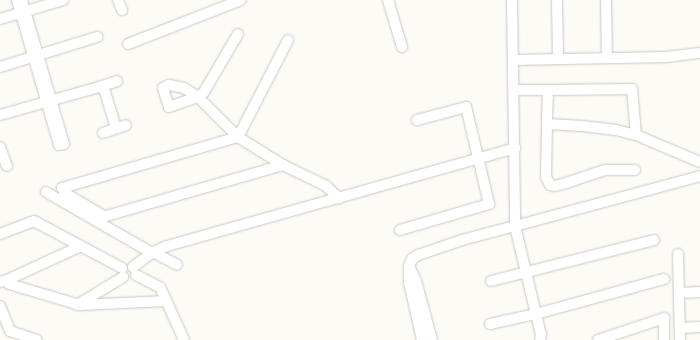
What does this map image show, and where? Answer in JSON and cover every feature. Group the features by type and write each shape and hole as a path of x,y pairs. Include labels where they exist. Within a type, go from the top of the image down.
{"street":[{"path":"17,0 23,12 49,101"},
{"path":"22,0 23,12"},
{"path":"0,19 63,0"},
{"path":"118,0 122,10"},
{"path":"128,44 241,0"},
{"path":"388,0 402,47"},
{"path":"512,0 514,60 515,226 541,335 540,340"},
{"path":"557,0 558,59"},
{"path":"606,0 607,58"},
{"path":"238,34 204,92 198,97 238,137 283,165 326,186 340,198"},
{"path":"0,67 97,37"},
{"path":"283,165 106,216 65,193 62,188 238,137 288,40"},
{"path":"514,60 666,57 700,53"},
{"path":"0,115 117,81"},
{"path":"99,87 103,88 121,127 103,133"},
{"path":"514,90 632,88 636,135"},
{"path":"548,90 546,177 550,185 555,186 605,170 635,170"},
{"path":"400,230 489,204 466,107 417,120"},
{"path":"547,124 616,130 636,135 700,162"},
{"path":"0,147 7,166"},
{"path":"135,271 152,252 167,246 515,148"},
{"path":"422,340 409,283 409,266 412,259 418,255 462,240 700,176"},
{"path":"46,192 177,265"},
{"path":"0,234 34,221 81,246 122,273"},
{"path":"491,281 654,240"},
{"path":"3,281 81,246"},
{"path":"678,254 680,340"},
{"path":"77,305 122,273 127,265 160,287 184,340"},
{"path":"409,266 416,281 432,340"},
{"path":"490,324 536,314 664,280"},
{"path":"3,281 77,305 166,301"},
{"path":"679,293 700,292"},
{"path":"0,306 10,331 37,340"},
{"path":"598,340 664,318 664,340"},
{"path":"680,328 700,327"}]}
